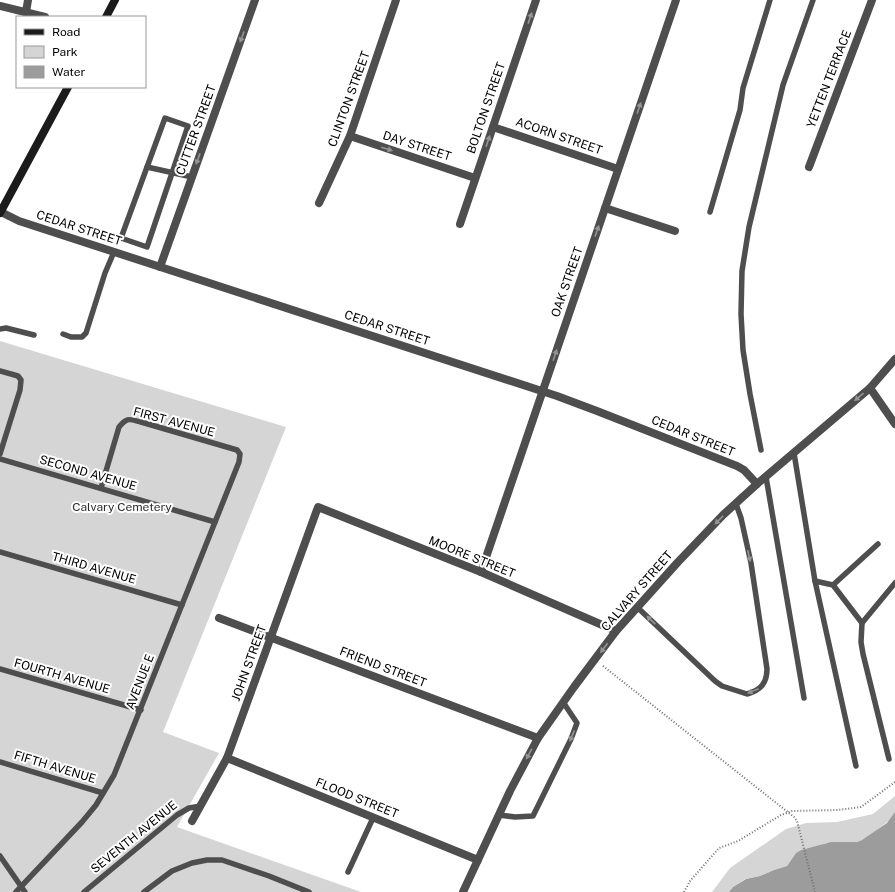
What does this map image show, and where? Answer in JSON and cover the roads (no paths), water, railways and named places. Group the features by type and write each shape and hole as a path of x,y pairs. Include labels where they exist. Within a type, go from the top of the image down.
{"main road":[{"path":"107,16 115,0"},
{"path":"0,213 67,88"}],"street":[{"path":"26,12 28,0"},
{"name":"CUTTER STREET","path":"160,267 255,0"},
{"name":"CLINTON STREET","path":"318,203 350,136 396,0"},
{"name":"BOLTON STREET","path":"460,224 536,0"},
{"name":"OAK STREET","path":"481,572 676,0"},
{"name":"YETTEN TERRACE","path":"809,167 872,0"},
{"path":"0,6 41,16"},
{"name":"ACORN STREET","path":"493,127 618,169"},
{"name":"DAY STREET","path":"350,136 475,178"},
{"path":"605,208 675,231"},
{"name":"CEDAR STREET","path":"0,213 19,221 597,411 737,466 744,470 757,484"},
{"name":"CALVARY STREET","path":"464,892 523,765 538,738 616,631 678,562 736,504 766,476 870,388 895,359"},
{"path":"870,388 895,424"},
{"name":"MOORE STREET","path":"318,507 481,572 616,631"},
{"name":"JOHN STREET","path":"192,821 227,758 272,638 318,507"},
{"name":"FRIEND STREET","path":"219,618 538,738"},
{"name":"FLOOD STREET","path":"227,758 478,860"}],"lane":[{"path":"710,212 740,110 743,88 770,0"},
{"path":"761,450 743,350 741,314 742,271 749,227 781,93 813,0"},
{"path":"165,118 188,126 147,247 121,238 147,167 165,118"},
{"path":"147,167 192,177"},
{"path":"62,334 71,337 82,337 86,333 105,273 114,252"},
{"path":"0,329 6,328 34,335"},
{"path":"0,371 18,376 21,380 20,390 0,454"},
{"name":"FIRST AVENUE","path":"101,488 119,427 128,419 237,450 240,454"},
{"path":"794,453 815,581 856,766"},
{"name":"AVENUE E","path":"16,892 82,822 96,805 114,775 239,462 240,454"},
{"name":"SECOND AVENUE","path":"0,459 215,522"},
{"path":"766,476 804,698"},
{"path":"638,607 715,681 733,690 747,694 761,688 765,684 767,669 751,563 741,518 736,504"},
{"path":"832,586 878,544"},
{"name":"THIRD AVENUE","path":"0,552 182,604"},
{"path":"815,581 832,586 862,623"},
{"path":"889,759 861,642 862,623 895,583"},
{"name":"FOURTH AVENUE","path":"0,669 141,710"},
{"path":"499,815 515,817 533,816 571,739 577,723 563,702"},
{"name":"FIFTH AVENUE","path":"0,762 103,793"},
{"name":"SEVENTH AVENUE","path":"84,892 177,815 190,808 201,806"},
{"path":"348,872 373,818"},
{"path":"0,856 25,892"},
{"path":"144,892 172,871 192,863 207,860 222,860 269,876 309,892"}],"water":[{"path":"895,812 895,892 729,892 733,887 746,879 760,876 787,866 796,853 801,850 831,842 857,842 862,840 887,823"}],"park label":[{"name":"Calvary Cemetery","path":"122,507"}]}
